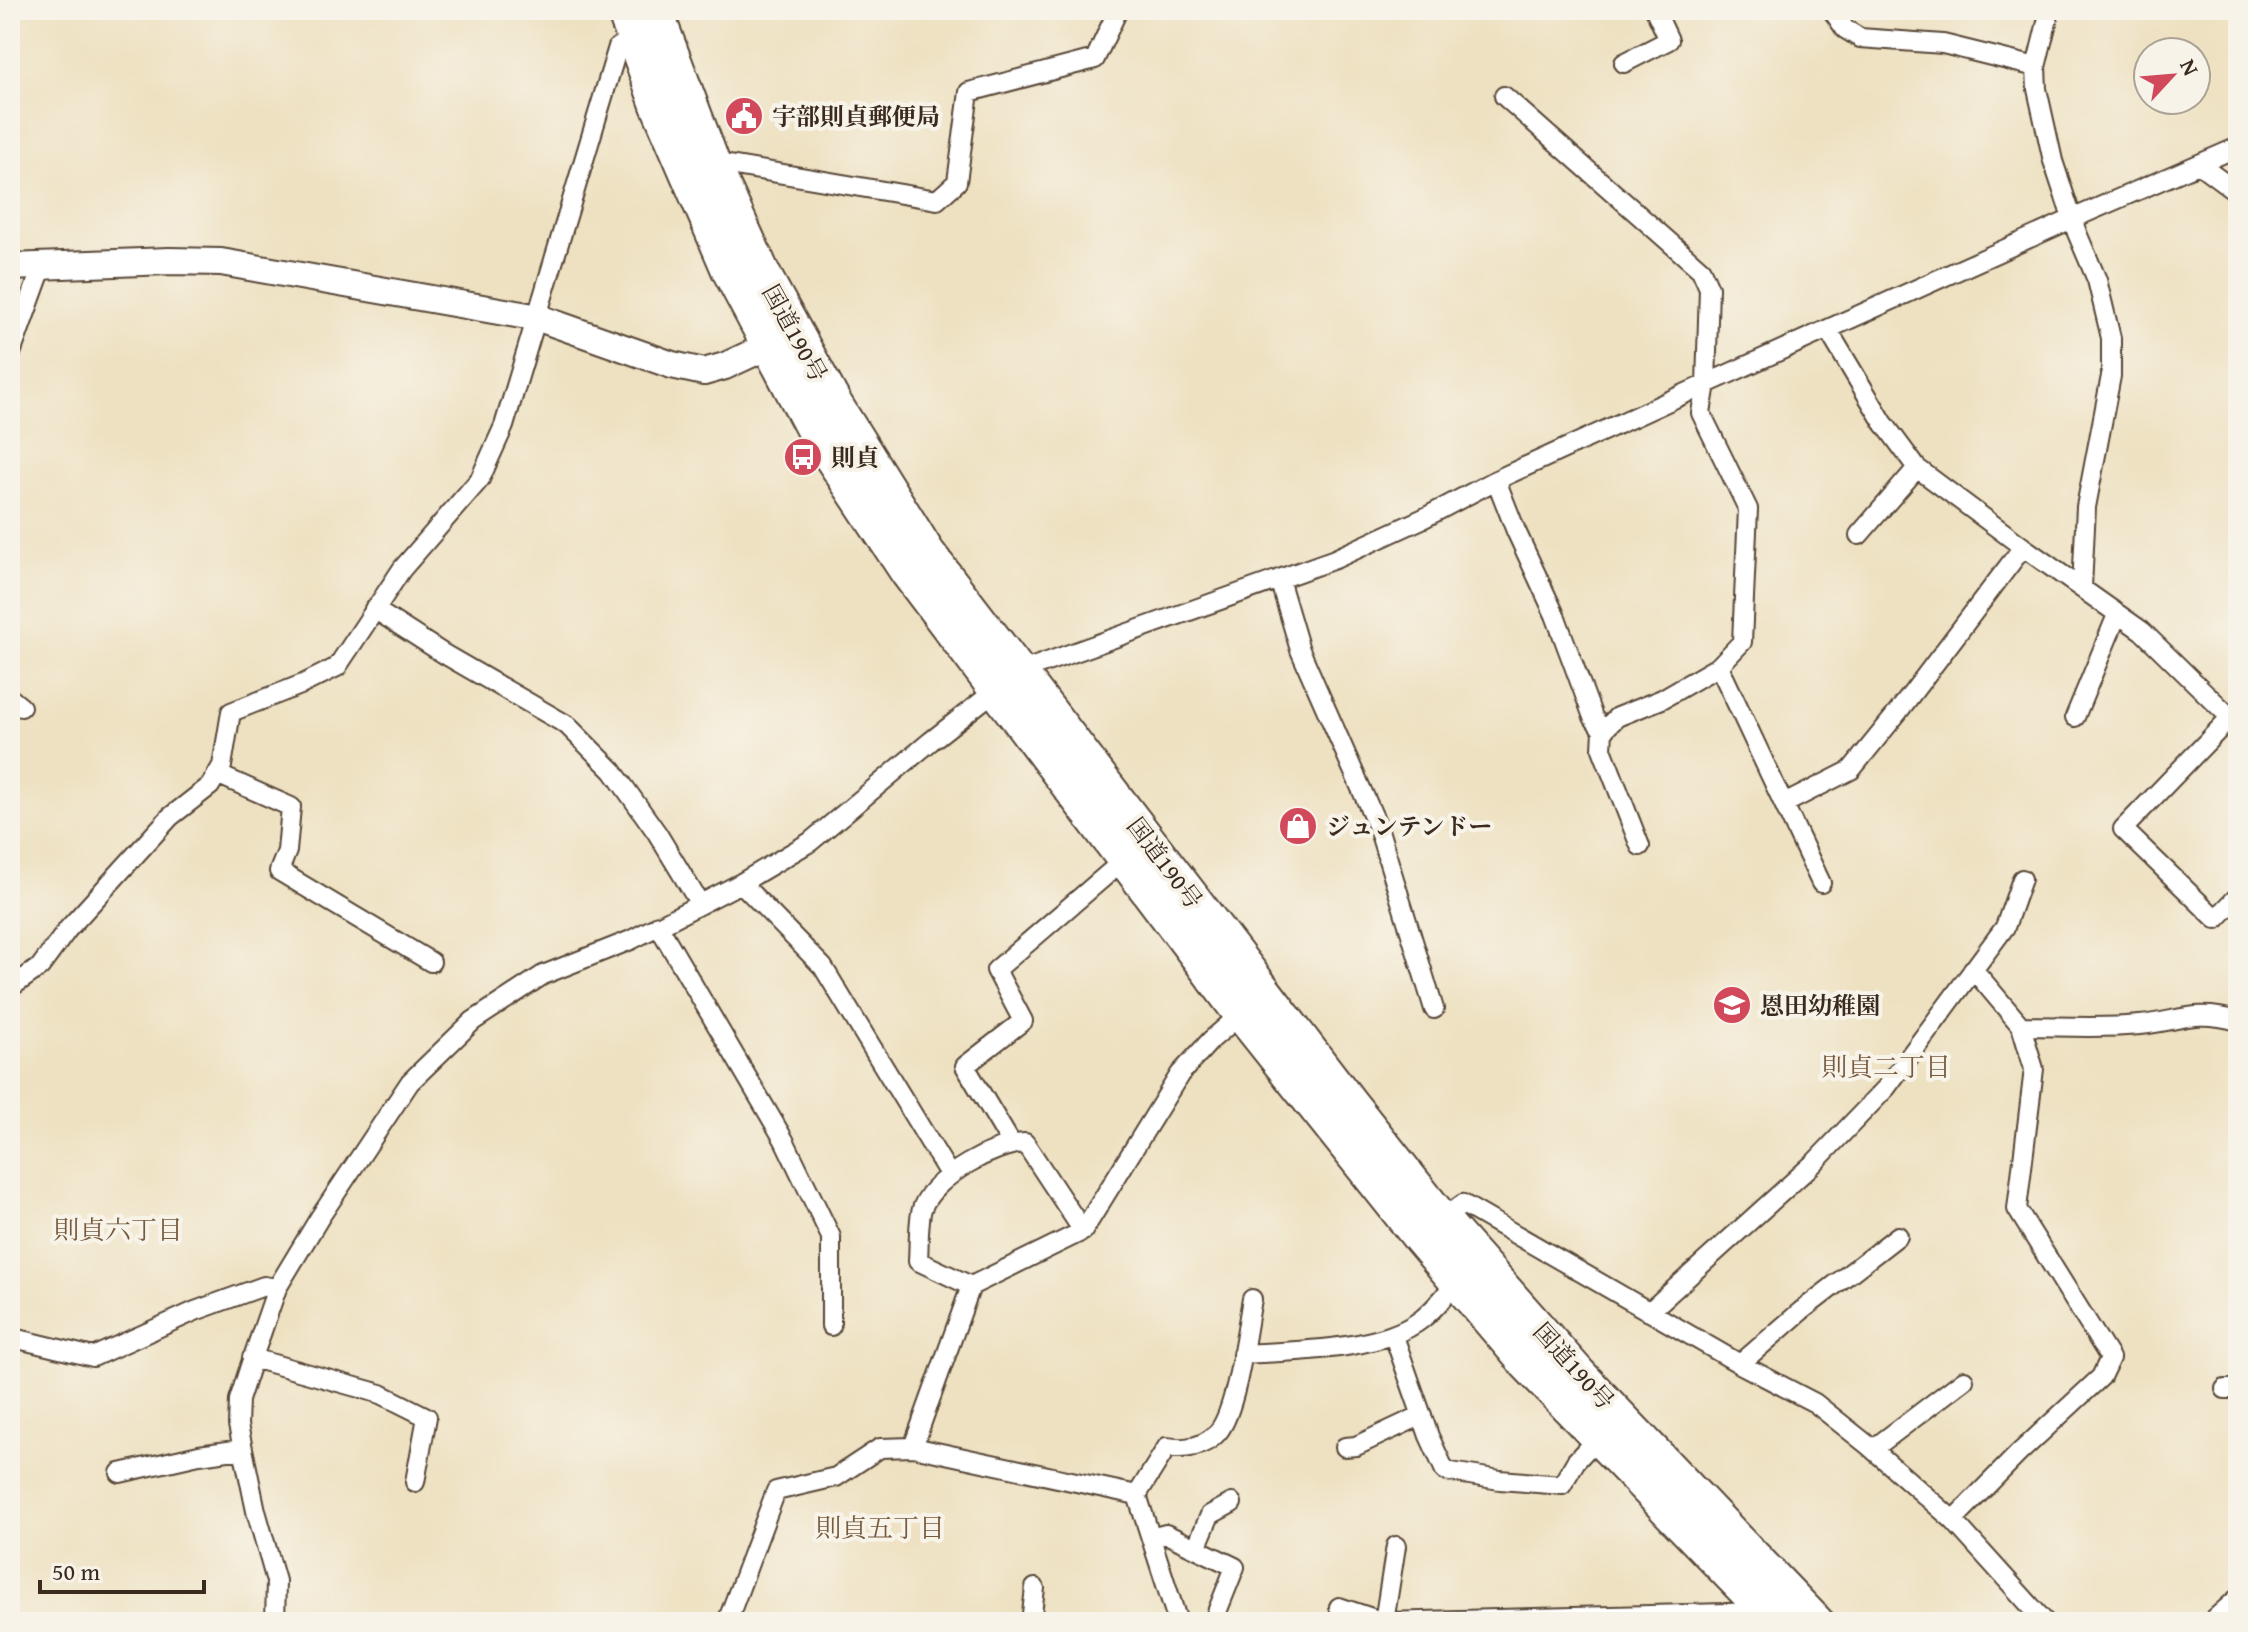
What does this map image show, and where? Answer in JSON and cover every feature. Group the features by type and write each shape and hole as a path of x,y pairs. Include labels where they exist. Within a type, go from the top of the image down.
{"highway":[{"name":"国道190号","path":"655,10 781,340"},
{"name":"国道190号","path":"629,25 694,193 729,270 781,340 833,401 1008,681 1125,859 1241,1014 1430,1228 1579,1374 1816,1622"},
{"name":"国道190号","path":"1008,681 1430,1228 1457,1282 1526,1363 1771,1617"}],"street":[{"path":"712,162 937,200 957,182 969,92 1095,59 1118,10"},
{"path":"1624,63 1669,40 1655,10"},
{"path":"1832,10 1845,29 1860,38 1943,44 2036,67"},
{"path":"2050,10 2036,67 2037,89 2053,161 2077,233 2097,280 2111,338 2111,376 2086,507 2082,587"},
{"path":"10,988 40,967 124,866 170,817 210,786 222,766 231,712 312,681 337,667 402,569 480,479 504,426 539,318 618,47 629,25"},
{"path":"1504,96 1701,270 1709,288 1706,384 1701,413 1748,509 1742,642 1719,666 1662,699 1617,717 1603,731"},
{"path":"275,1622 276,1581 256,1511 238,1425 239,1400 252,1358 277,1288 320,1217 410,1082 473,1021 543,975 631,940 741,883 810,842 1008,681 1335,559 1496,480 1706,384 2238,147"},
{"path":"2200,165 2238,193"},
{"path":"10,267 221,262 539,318 672,365 704,372 725,366 781,340"},
{"path":"10,356 43,265"},
{"path":"1828,330 1883,422 1917,468 2142,631 2234,722 2123,829 2216,919 2238,896"},
{"path":"1859,535 1917,468"},
{"path":"1496,480 1555,615 1593,717 1603,731 1602,749 1640,846"},
{"path":"1784,804 1851,770 2023,547"},
{"path":"1279,579 1300,650 1378,827 1434,1009"},
{"path":"374,609 444,654 567,725 613,771 657,833 700,904"},
{"path":"2075,717 2117,615"},
{"path":"1719,666 1821,883"},
{"path":"217,774 291,807 287,851 279,871 431,962"},
{"path":"1011,1143 965,1066 1023,1021 996,970 1125,859"},
{"path":"1649,1312 1814,1163 1886,1088 2005,927 2022,879"},
{"path":"741,883 823,967 949,1174"},
{"path":"658,925 784,1140 831,1237 831,1326"},
{"path":"1953,1520 2101,1377 2110,1358 2017,1209 2034,1069 2021,1026 1973,969"},
{"path":"913,1447 971,1286 1083,1231 1180,1074 1211,1040 1241,1014"},
{"path":"2021,1026 2140,1025 2193,1015 2215,1015 2238,1021"},
{"path":"971,1286 918,1261 923,1206 949,1174 1011,1143 1025,1143 1083,1231"},
{"path":"1430,1228 1463,1204 1740,1364 1815,1403 1873,1449 1953,1520 2045,1622"},
{"path":"1740,1364 1801,1311 1898,1236"},
{"path":"1242,1354 1335,1347 1396,1334 1423,1318 1457,1282"},
{"path":"10,1337 93,1357 195,1311 264,1286 277,1288"},
{"path":"1137,1495 1167,1447 1202,1445 1219,1431 1230,1408 1252,1299"},
{"path":"1396,1334 1396,1342 1422,1415 1445,1471 1500,1480 1562,1485 1576,1461 1598,1437"},
{"path":"252,1358 381,1394 427,1417 415,1482"},
{"path":"1873,1449 1964,1380"},
{"path":"1345,1447 1356,1446 1422,1415"},
{"path":"727,1622 776,1491 836,1477 880,1448 913,1447 1137,1495"},
{"path":"120,1473 199,1455 242,1449"},
{"path":"1137,1495 1178,1622"},
{"path":"1196,1548 1210,1515 1232,1503"},
{"path":"1151,1538 1166,1534 1235,1567 1213,1622"},
{"path":"1384,1622 1396,1546"},
{"path":"1031,1622 1035,1588"},
{"path":"2211,1622 2238,1598"},
{"path":"1339,1607 1384,1622 1771,1617"}],"place":[{"name":"宇部則貞郵便局","path":"744,116"},
{"name":"則貞","path":"803,457"},
{"name":"ジュンテンドー","path":"1298,826"},
{"name":"恩田幼稚園","path":"1732,1005"}],"district":[{"name":"則貞二丁目","path":"1886,1066"},
{"name":"則貞六丁目","path":"118,1229"},
{"name":"則貞五丁目","path":"880,1527"}]}
